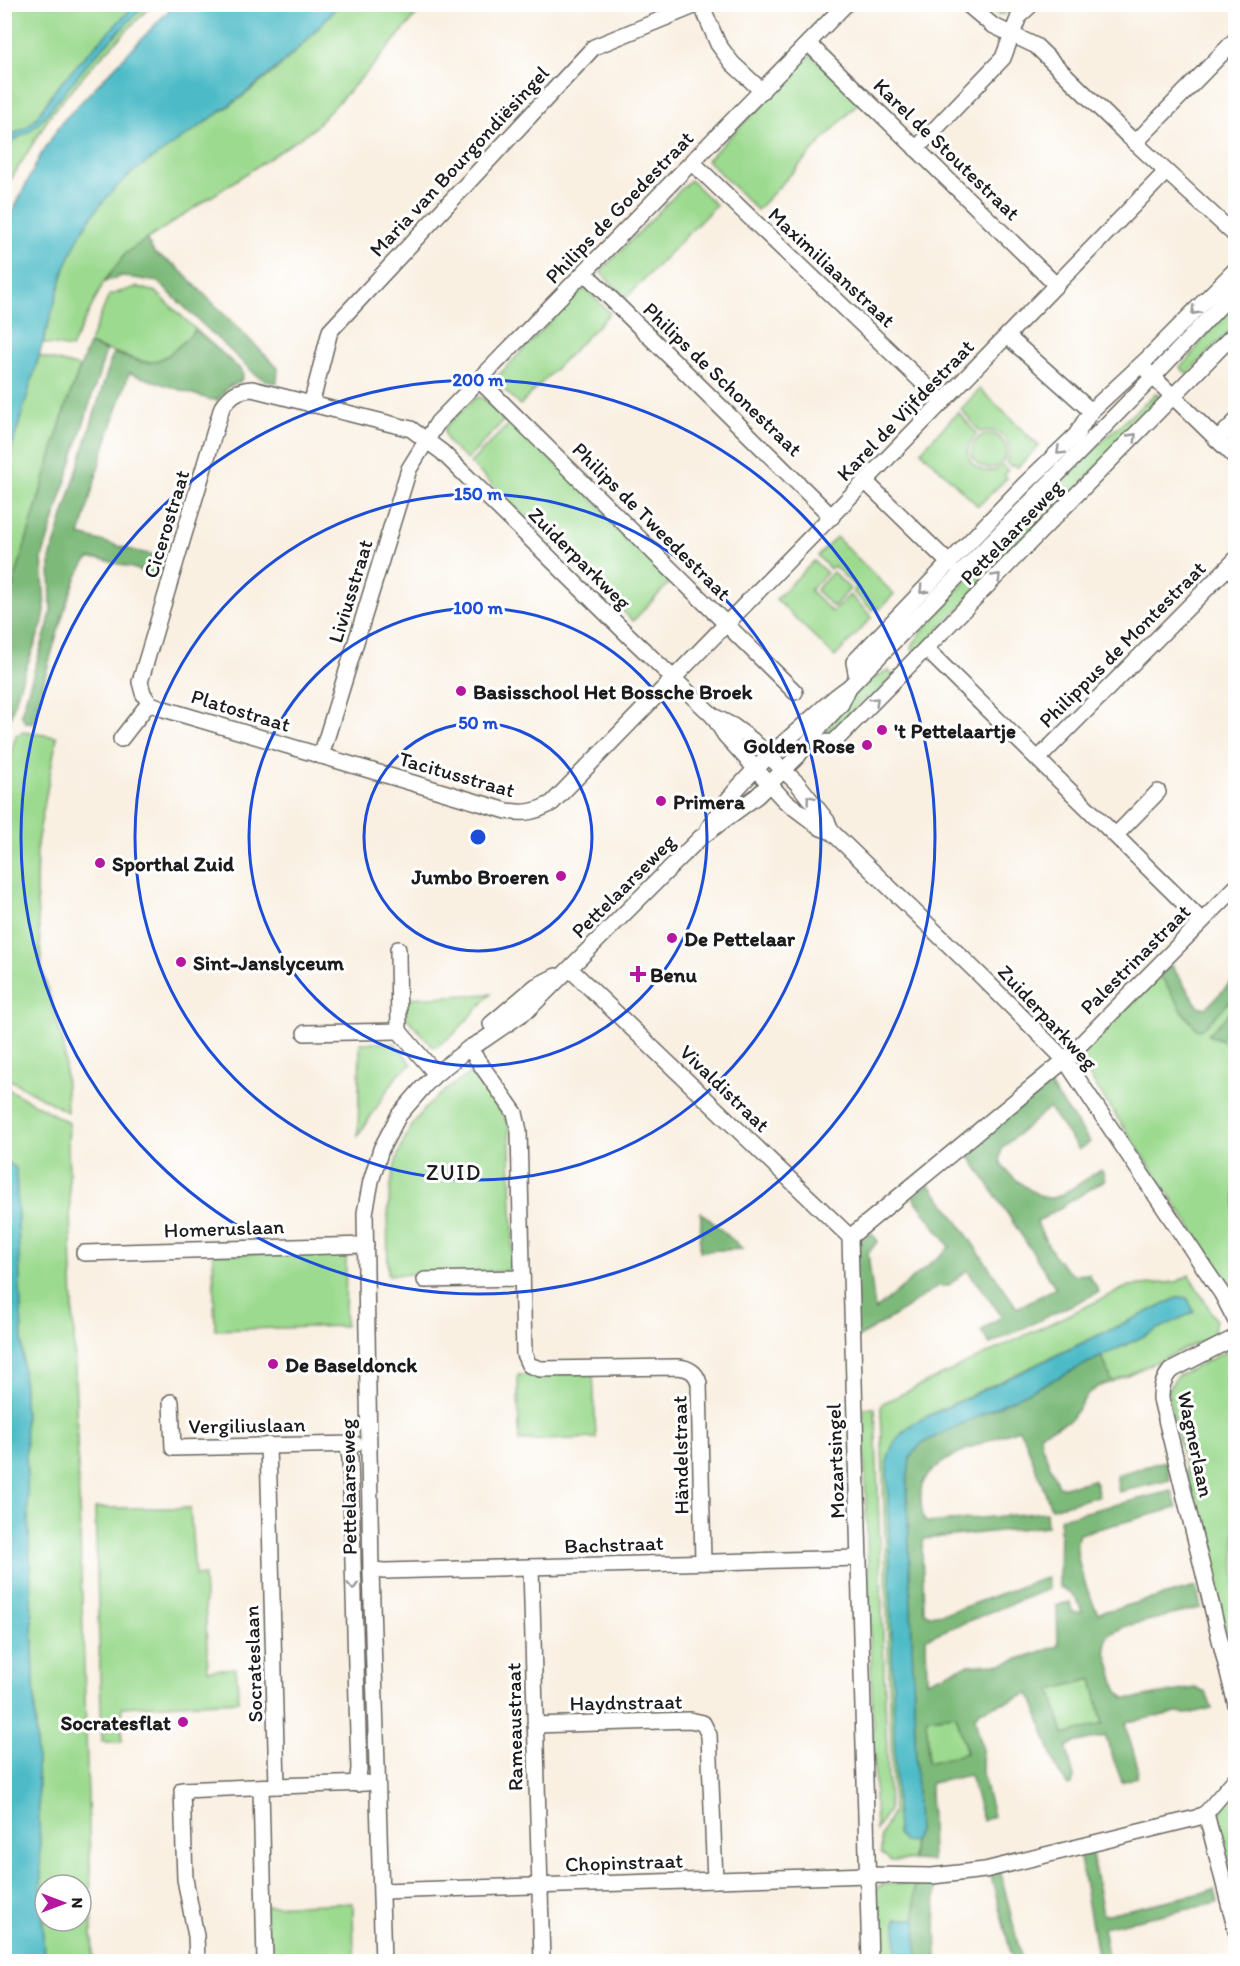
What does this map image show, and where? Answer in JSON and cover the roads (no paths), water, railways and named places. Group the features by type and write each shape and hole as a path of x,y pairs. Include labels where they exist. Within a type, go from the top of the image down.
{"street":[{"path":"700,4 718,44 732,63 762,91"},
{"name":"Maria van Bourgondiësingel","path":"311,405 330,331 594,47 700,4"},
{"name":"Philips de Goedestraat","path":"426,441 438,422 846,4"},
{"path":"967,4 992,25 1036,46 1236,236"},
{"path":"916,149 1003,58 1020,16 1032,4"},
{"path":"1135,142 1236,39"},
{"name":"Karel de Stoutestraat","path":"808,43 1056,285"},
{"name":"Maximiliaanstraat","path":"692,162 944,402"},
{"name":"Karel de Vijfdestraat","path":"675,678 1167,172"},
{"name":"Pettelaarseweg","path":"706,833 722,823 783,770 841,704 853,683 854,662 1024,485 1076,435 1091,411 1141,365 1236,269"},
{"name":"Philips de Schonestraat","path":"585,273 832,517"},
{"name":"Pettelaarseweg","path":"383,1962 371,1570 365,1213 371,1181 381,1149 399,1115 436,1074 469,1047 477,1035 536,986 570,969 706,833 742,782 834,697 853,683 1236,290"},
{"name":"Pettelaarseweg","path":"808,743 834,742 1236,332"},
{"path":"1007,336 1091,411"},
{"path":"1141,365 1236,458"},
{"name":"Philips de Tweedestraat","path":"479,380 795,692"},
{"name":"Cicerostraat","path":"149,703 140,682 222,407 230,396 241,390 252,389 311,405"},
{"name":"Zuiderparkweg","path":"311,405 411,429 442,452 713,716 726,735 784,800 821,828 832,832"},
{"path":"1217,440 1236,421"},
{"name":"Liviusstraat","path":"321,756 409,469 426,441"},
{"name":"Pettelaarseweg","path":"866,482 950,564"},
{"name":"Philippus de Montestraat","path":"1038,759 1236,559"},
{"path":"926,649 1202,921"},
{"name":"Tacitusstraat","path":"321,756 507,811 522,813 537,811 552,803 675,678"},
{"path":"121,739 149,703"},
{"name":"Platostraat","path":"149,703 321,756"},
{"name":"Zuiderparkweg","path":"713,716 733,726 752,740 798,784 827,821 832,832 1065,1060 1222,1294 1236,1321"},
{"path":"1116,836 1158,792"},
{"name":"Palestrinastraat","path":"1065,1060 1236,887"},
{"path":"398,949 399,1031 436,1074"},
{"name":"Vivaldistraat","path":"570,969 850,1237"},
{"path":"305,1033 399,1031"},
{"path":"425,1280 522,1278 519,1131 515,1113 469,1047"},
{"path":"850,1237 1065,1060"},
{"name":"Mozartsingel","path":"850,1237 870,1962"},
{"name":"Homeruslaan","path":"84,1253 366,1245"},
{"name":"Händelstraat","path":"522,1278 524,1354 529,1365 540,1369 678,1366 686,1367 697,1375 703,1562"},
{"name":"Wagnerlaan","path":"1236,1337 1170,1371 1164,1379 1161,1399 1236,1705"},
{"name":"Vergiliuslaan","path":"171,1402 173,1448 368,1444"},
{"name":"Pettelaarseweg","path":"347,1444 350,1458 359,1769 357,1784"},
{"name":"Socrateslaan","path":"268,1445 277,1786"},
{"name":"Bachstraat","path":"371,1570 859,1558"},
{"name":"Rameaustraat","path":"531,1567 542,1962"},
{"name":"Haydnstraat","path":"535,1725 690,1720 703,1723 709,1735 715,1880"},
{"path":"868,1875 932,1876 985,1870 1196,1818 1206,1813 1236,1778"},
{"path":"197,1962 196,1936 184,1879 182,1790 377,1783"},
{"path":"261,1787 265,1962"},
{"path":"1206,1813 1236,1931"},
{"name":"Chopinstraat","path":"382,1891 868,1875"}],"water":[{"path":"135,5 145,5 89,62 41,121 30,131 5,146 5,138 27,127 36,118 55,90"},
{"path":"174,5 338,5 293,54 215,116 133,172 111,193 93,215 65,268 5,471 5,227 40,156 62,122"},
{"path":"4,1160 16,1168 41,1873 33,1873 33,1933 43,1933 44,1962 5,1961"},
{"path":"1179,1297 1187,1298 1194,1312 922,1443 910,1457 907,1485 918,1832 913,1841 904,1842 897,1835 887,1463 893,1445 914,1423"},
{"path":"896,1919 916,1919 917,1961 897,1961"}],"place":[{"name":"Basisschool Het Bossche Broek","path":"461,691"},
{"name":"'t Pettelaartje","path":"882,730"},
{"name":"Golden Rose","path":"867,745"},
{"name":"Primera","path":"661,801"},
{"name":"Sporthal Zuid","path":"100,863"},
{"name":"Jumbo Broeren","path":"561,876"},
{"name":"De Pettelaar","path":"672,938"},
{"name":"Sint-Janslyceum","path":"181,962"},
{"name":"Benu","path":"638,974"},
{"name":"De Baseldonck","path":"273,1364"},
{"name":"Socratesflat","path":"183,1722"}],"district":[{"name":"ZUID","path":"454,1172"}]}
